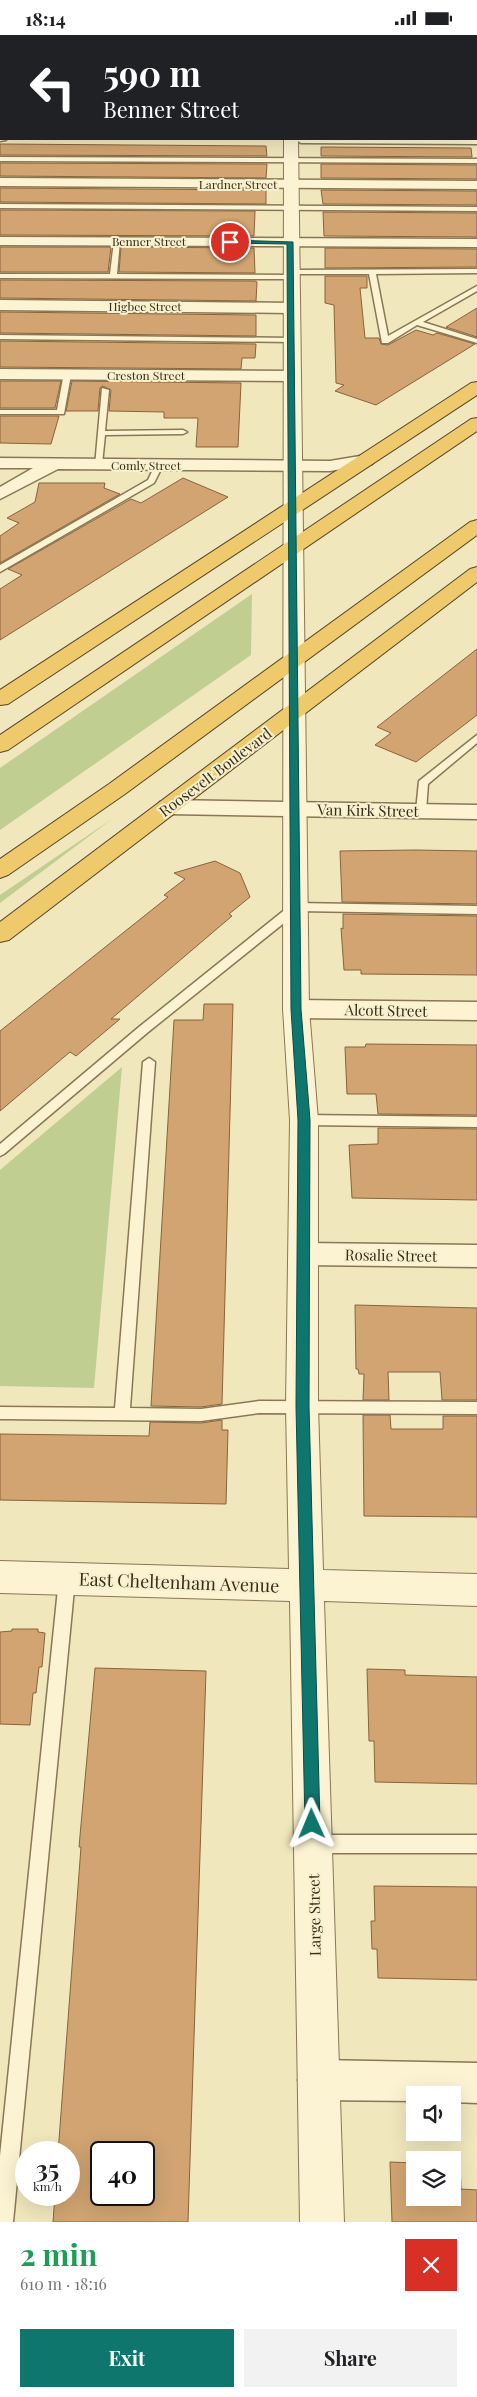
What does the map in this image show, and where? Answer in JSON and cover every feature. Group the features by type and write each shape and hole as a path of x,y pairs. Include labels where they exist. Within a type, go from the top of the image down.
{"highway":[{"path":"0,699 477,387"},
{"path":"0,745 477,423"},
{"path":"0,870 117,789 477,526"},
{"name":"Roosevelt Boulevard","path":"0,934 477,573"}],"street":[{"name":"Large Street","path":"291,140 290,274 294,507 296,1009 304,1120 305,1254 302,1406 322,2222"},
{"name":"Lardner Street","path":"0,181 477,185"},
{"name":"Benner Street","path":"0,241 477,243"},
{"name":"Higbee Street","path":"0,305 291,308"},
{"name":"Creston Street","path":"0,374 292,376"},
{"name":"Comly Street","path":"0,463 293,466 342,465 366,460"},
{"path":"0,494 54,464"},
{"name":"Van Kirk Street","path":"168,807 477,812"},
{"name":"Alcott Street","path":"296,1009 477,1011"},
{"name":"Rosalie Street","path":"305,1254 477,1256"},
{"name":"East Cheltenham Avenue","path":"0,1577 477,1590"},
{"path":"318,2080 477,2083"}],"lane":[{"path":"0,159 477,161"},
{"path":"0,205 477,209"},
{"path":"113,276 117,241"},
{"path":"372,271 385,341 477,288"},
{"path":"0,276 477,271"},
{"path":"417,323 477,341"},
{"path":"0,337 291,340"},
{"path":"0,412 61,412 67,375"},
{"path":"98,464 105,390"},
{"path":"101,433 183,432"},
{"path":"0,569 151,481 159,465"},
{"path":"421,811 423,783 477,738"},
{"path":"0,1151 143,1030 296,907 477,910"},
{"path":"122,1415 149,1063"},
{"path":"304,1120 477,1122"},
{"path":"0,1413 201,1415 259,1407 477,1408"},
{"path":"3,2222 67,1579"},
{"path":"313,1844 477,1844"}],"green space":[{"path":"252,594 251,655 0,830 0,768"},
{"path":"112,819 0,903 0,895"},
{"path":"122,1067 94,1388 0,1386 0,1170"}],"building":[{"path":"0,144 266,146 267,156 0,155"},
{"path":"321,147 471,148 472,157 321,156"},
{"path":"0,163 267,164 266,178 0,176"},
{"path":"321,164 477,165 477,179 321,178"},
{"path":"0,188 266,190 266,204 0,202"},
{"path":"321,190 477,191 477,205 323,204"},
{"path":"0,210 255,211 254,236 0,235"},
{"path":"323,212 477,213 477,237 324,236"},
{"path":"0,247 111,247 108,272 0,272"},
{"path":"121,247 254,248 255,273 119,272"},
{"path":"325,248 477,249 477,267 325,268"},
{"path":"325,276 367,276 367,288 360,288 365,338 379,338 381,344 388,345 416,330 433,335 437,333 475,344 376,405 335,391 344,385 336,383 334,305 325,303"},
{"path":"0,280 257,282 256,301 0,298"},
{"path":"477,308 477,337 446,327 454,322"},
{"path":"0,312 256,315 256,336 0,333"},
{"path":"0,341 256,344 255,358 242,358 241,369 0,367"},
{"path":"0,381 61,381 55,408 0,408"},
{"path":"72,381 241,383 238,447 196,447 198,418 164,418 164,412 109,411 111,390 103,386 100,388 98,411 66,411"},
{"path":"0,416 59,416 51,444 0,443"},
{"path":"183,478 228,497 0,640 0,589 22,575 8,569 131,499 141,503"},
{"path":"39,483 105,483 104,488 120,494 0,563 0,536 19,523 7,518 35,502"},
{"path":"477,649 477,715 416,762 375,745 391,733 377,727"},
{"path":"340,851 477,851 477,904 342,902"},
{"path":"215,861 240,873 250,897 229,914 232,916 111,1019 120,1019 76,1056 70,1052 0,1111 0,1031 168,897 164,895 185,879 174,873"},
{"path":"343,914 477,916 477,975 361,974 361,970 344,970 341,928 343,929"},
{"path":"204,1004 233,1004 222,1404 201,1407 151,1406 174,1020 203,1020"},
{"path":"366,1044 477,1045 477,1115 378,1114 376,1094 347,1094 345,1047 365,1047"},
{"path":"378,1128 477,1129 477,1200 352,1198 349,1145 378,1144"},
{"path":"355,1305 477,1308 477,1400 442,1400 440,1372 388,1372 389,1400 363,1400 364,1374 359,1374 358,1369 356,1369"},
{"path":"363,1415 390,1415 391,1429 443,1429 443,1416 477,1416 477,1517 364,1516"},
{"path":"222,1420 222,1430 228,1430 226,1504 0,1500 0,1434 149,1436 150,1422 201,1423"},
{"path":"12,1629 38,1629 38,1632 45,1633 42,1667 39,1667 36,1693 33,1693 30,1725 0,1724 0,1632 12,1631"},
{"path":"95,1668 206,1671 188,2222 53,2222 54,2206 80,2206 80,2141 59,2141 81,1847 79,1847"},
{"path":"367,1669 405,1670 405,1675 477,1677 477,1784 375,1782 374,1741 369,1741"},
{"path":"374,1886 477,1887 477,1980 378,1978 377,1949 372,1949 371,1921 375,1921"},
{"path":"390,2162 406,2163 406,2206 461,2206 461,2189 477,2190 477,2222 392,2222"}],"route":[{"path":"230,242 290,242 295,643 296,1009 304,1120 305,1254 302,1406 312,1824"}]}
